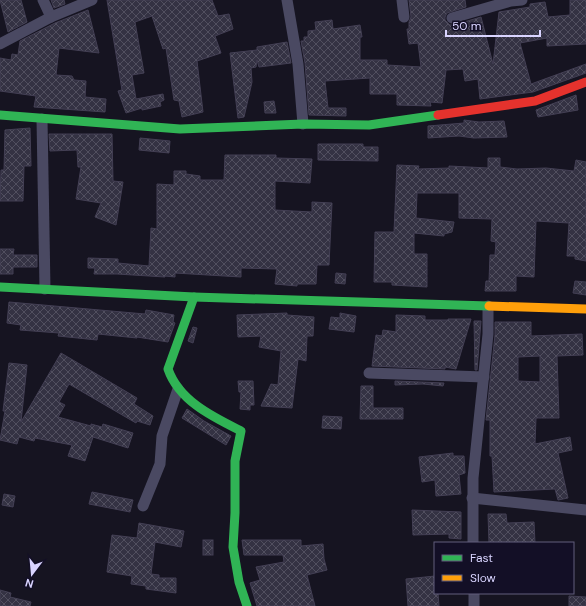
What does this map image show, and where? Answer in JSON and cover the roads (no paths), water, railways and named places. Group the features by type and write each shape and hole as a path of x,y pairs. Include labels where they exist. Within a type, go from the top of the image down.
{"street":[{"path":"43,0 51,17"},
{"path":"0,44 51,17 92,0"},
{"path":"288,0 298,64 303,124"},
{"path":"402,0 404,18"},
{"path":"452,18 511,1 522,0"},
{"path":"0,115 180,129 303,124 369,125 535,101 586,82"},
{"path":"42,119 45,289"},
{"path":"0,287 194,297 586,310"},
{"path":"194,297 168,369 169,377 178,389 209,414 241,431 235,460 235,513 233,547 239,582 247,606"},
{"path":"473,542 472,498 476,435 488,334 488,306"},
{"path":"369,373 484,377"},
{"path":"143,506 160,464 162,436 178,389"},
{"path":"472,498 586,510"},
{"path":"474,594 474,606"}]}
